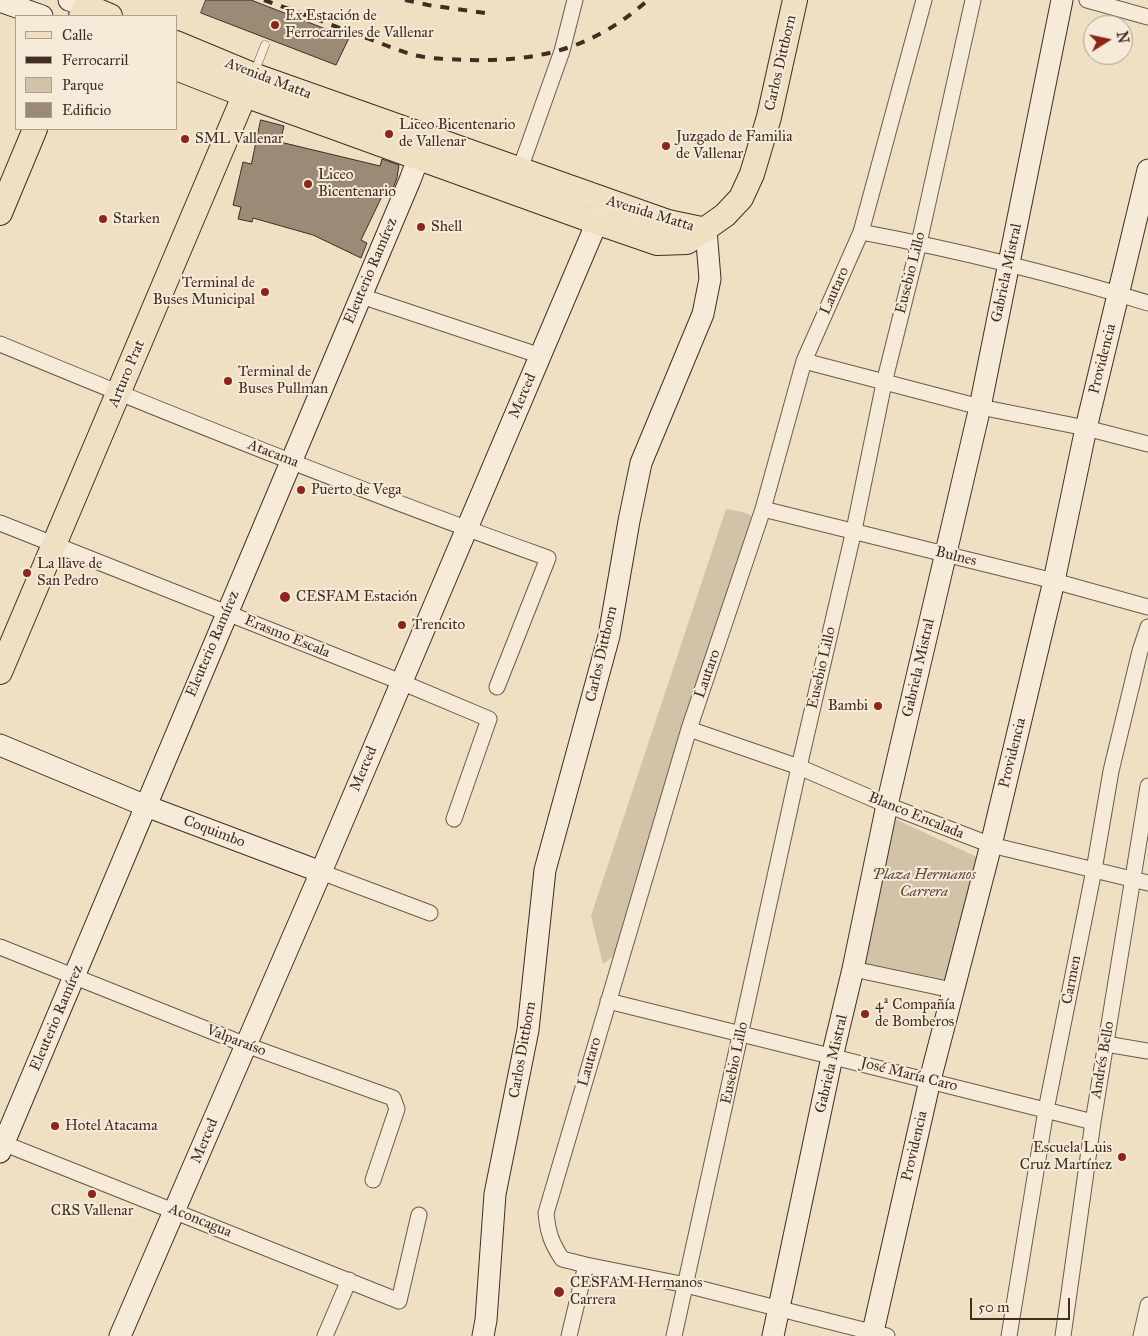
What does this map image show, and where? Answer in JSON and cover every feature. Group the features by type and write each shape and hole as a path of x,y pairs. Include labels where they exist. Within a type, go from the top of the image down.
{"main road":[{"name":"Carlos Dittborn","path":"483,1336 486,1320 495,1194 528,1030 545,870 608,636 641,463 703,314 710,279 706,230 726,215 741,198 752,174 769,117 795,0"},
{"name":"Gabriela Mistral","path":"773,1336 887,805 980,407 1062,0"},
{"path":"0,1 39,15"},
{"path":"78,7 106,15"},
{"name":"Avenida Matta","path":"178,45 249,85"},
{"name":"Avenida Matta","path":"178,68 249,85 423,147 596,222 657,243 687,242 706,230"},
{"name":"Arturo Prat","path":"0,672 249,85"},
{"path":"0,213 35,130"},
{"name":"Avenida Matta","path":"423,147 520,169 668,222 706,230"},
{"name":"Eleuterio Ramírez","path":"1,1146 423,147"},
{"name":"Providencia","path":"877,1335 930,1080 990,846 1054,581 1086,428 1148,170"},
{"name":"Merced","path":"120,1336 321,872 606,200"},
{"name":"Coquimbo","path":"0,746 146,806 321,872"}],"street":[{"path":"520,169 562,51 575,0"},
{"name":"Lautaro","path":"877,1335 686,1285 562,1259 552,1244 548,1232 546,1213 689,729 763,509 804,362 861,232 924,0"},
{"name":"Eusebio Lillo","path":"674,1336 854,530 884,383 919,243 973,0"},
{"path":"1087,0 1148,17"},
{"path":"861,232 919,243 1008,265 1148,303"},
{"path":"361,296 540,356"},
{"name":"Atacama","path":"0,344 118,394 466,529 548,558 497,687"},
{"path":"804,362 980,407 1086,428 1148,444"},
{"name":"Bulnes","path":"763,509 854,530 1148,606"},
{"name":"Erasmo Escala","path":"0,523 401,682 489,719 454,819"},
{"name":"Carmen","path":"1008,1336 1046,1110 1094,870 1111,771 1140,650 1148,627"},
{"name":"Blanco Encalada","path":"689,729 800,767 887,805 990,846 1141,881"},
{"name":"Andrés Bello","path":"1063,1336 1106,1044 1141,881 1148,786"},
{"name":"Coquimbo","path":"321,872 430,913"},
{"name":"Valparaíso","path":"0,946 246,1045 393,1098 397,1109 372,1180"},
{"path":"853,969 952,990"},
{"name":"José María Caro","path":"608,1001 1093,1122"},
{"path":"1106,1044 1148,1051"},
{"name":"Aconcagua","path":"1,1146 175,1211 399,1301 419,1215"},
{"path":"569,1336 586,1265"},
{"path":"325,1336 349,1280"},
{"path":"1141,1336 1148,1305"}],"lane":[{"path":"249,85 265,45"}],"green space":[{"path":"726,509 743,512 752,516 685,718 616,954 603,964 591,916"},
{"name":"Plaza Hermanos Carrera","path":"893,818 977,857 947,980 860,963"}],"building":[{"name":"Ex Estación de Ferrocarriles de Vallenar","path":"206,0 251,0 349,38 336,65 201,13"},
{"name":"Liceo Bicentenario","path":"261,120 284,126 280,142 380,166 382,159 399,165 392,191 385,190 361,240 367,243 361,258 313,235 253,218 252,222 238,219 241,207 233,205 243,162 251,164"}],"railway":[{"path":"264,0 410,54 438,59 466,60 517,58 541,55 563,49 585,41 606,30 627,17 648,0"},
{"path":"405,0 485,13"}],"place":[{"name":"Ex Estación de Ferrocarriles de Vallenar","path":"275,25"},
{"name":"Liceo Bicentenario de Vallenar","path":"389,134"},
{"name":"SML Vallenar","path":"185,139"},
{"name":"Juzgado de Familia de Vallenar","path":"666,146"},
{"name":"Liceo Bicentenario","path":"308,184"},
{"name":"Starken","path":"103,219"},
{"name":"Shell","path":"421,227"},
{"name":"Terminal de Buses Municipal","path":"265,292"},
{"name":"Terminal de Buses Pullman","path":"228,381"},
{"name":"Puerto de Vega","path":"301,490"},
{"name":"La llave de San Pedro","path":"27,573"},
{"name":"CESFAM Estación","path":"285,597"},
{"name":"Trencito","path":"402,625"},
{"name":"Bambi","path":"878,706"},
{"name":"4ª Compañía de Bomberos","path":"865,1014"},
{"name":"Hotel Atacama","path":"55,1126"},
{"name":"Escuela Luis Cruz Martínez","path":"1122,1157"},
{"name":"CRS Vallenar","path":"92,1194"},
{"name":"CESFAM Hermanos Carrera","path":"559,1292"}]}
